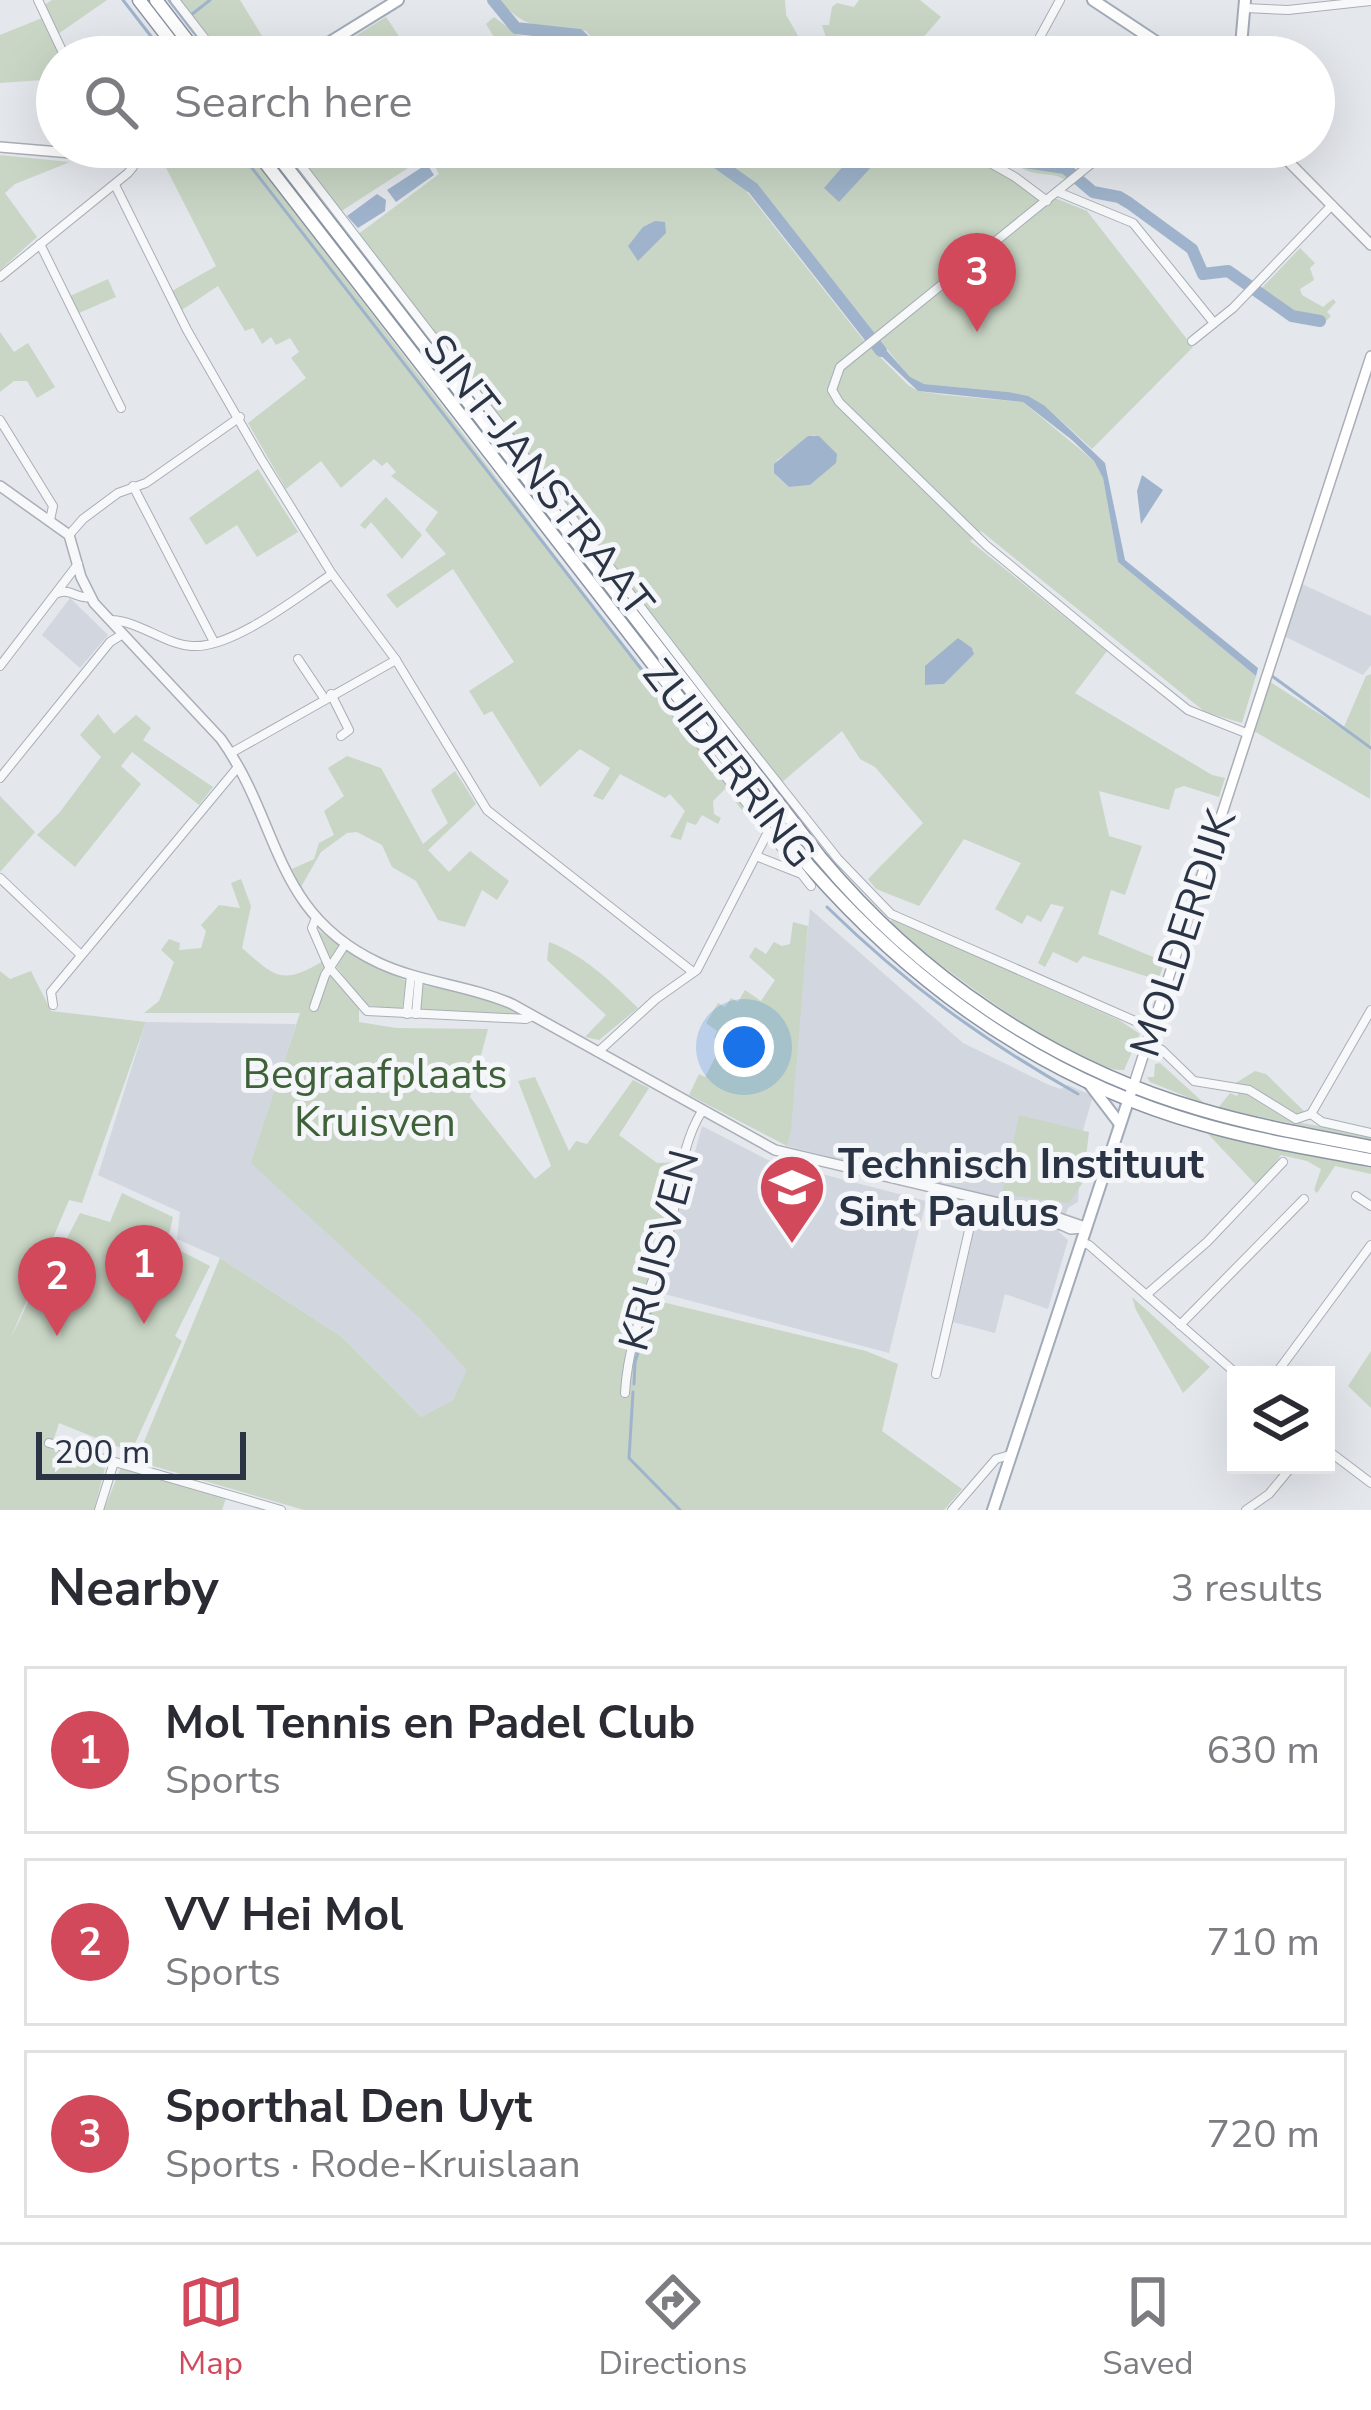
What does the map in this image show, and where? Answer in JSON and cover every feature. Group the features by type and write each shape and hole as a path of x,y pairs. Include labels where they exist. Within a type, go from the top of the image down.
{"highway":[{"path":"139,0 166,36"},
{"path":"156,0 184,36"},
{"name":"ZUIDERRING","path":"269,168 829,889 925,981 996,1032 1088,1082 1232,1119 1371,1147"},
{"name":"ZUIDERRING","path":"287,168 838,879 928,967 970,998 1131,1093 1230,1132 1371,1160"}],"main road":[{"path":"339,36 398,0"},
{"path":"1093,0 1147,36"},
{"path":"1242,36 1245,4"},
{"path":"0,147 36,148"},
{"name":"MOLDERDIJK","path":"993,1510 1371,356"},
{"path":"1088,1082 1120,1124"}],"street":[{"path":"38,0 54,36"},
{"path":"175,0 203,36"},
{"path":"1040,36 1060,0"},
{"path":"1245,4 1288,10 1371,1"},
{"path":"0,277 131,168"},
{"name":"SINT-JANSTRAAT","path":"303,168 716,705 838,859 891,914 1150,1028"},
{"path":"1000,168 1047,201"},
{"path":"1087,168 873,341 834,377 832,390 987,546 1202,718 1246,733"},
{"path":"1295,168 1371,244"},
{"path":"115,185 188,330 332,574 396,660 487,810 693,972"},
{"path":"1058,193 1133,223 1214,323"},
{"path":"1192,341 1248,292 1332,205"},
{"path":"40,244 121,408"},
{"path":"70,535 89,514 146,483 240,417"},
{"path":"0,420 53,506 50,520"},
{"path":"0,486 70,535 90,597"},
{"path":"133,486 214,642"},
{"path":"0,666 78,564"},
{"path":"112,620 195,646 262,620 332,574"},
{"path":"57,594 66,591 90,597"},
{"name":"KRUISVEN","path":"90,597 231,753 288,877 316,918 346,944 415,976 490,994 534,1015 787,1155 1085,1227"},
{"path":"0,778 110,643 124,633"},
{"path":"298,659 350,730 340,736"},
{"path":"231,753 396,660"},
{"path":"676,713 811,886"},
{"path":"53,1005 51,992 238,766"},
{"path":"597,1053 693,972 768,832"},
{"path":"756,856 800,873"},
{"path":"0,878 81,955"},
{"path":"316,918 312,928 329,967 367,1011 526,1019 534,1015"},
{"path":"314,1007 329,967 346,944"},
{"path":"411,1014 415,976"},
{"path":"1146,1042 1162,1050 1195,1082 1250,1090 1296,1119 1311,1114 1371,1010"},
{"name":"KRUISVEN","path":"626,1393 636,1333 671,1223 682,1154 702,1112"},
{"path":"1311,1114 1322,1122 1371,1133"},
{"path":"1146,1295 1207,1242 1283,1162"},
{"path":"1355,1196 1371,1206"},
{"path":"1180,1325 1304,1199"},
{"path":"936,1374 976,1200"},
{"path":"1081,1243 1089,1245 1228,1366"},
{"path":"1283,1366 1371,1245"},
{"path":"49,1443 281,1510"},
{"path":"952,1510 996,1460 1010,1455"},
{"path":"1335,1456 1371,1483"},
{"path":"99,1510 114,1462"},
{"path":"1246,1510 1269,1494 1286,1474"}],"shaded area":[{"path":"1302,584 1371,616 1371,665 1363,675 1284,636"},
{"path":"70,598 108,635 80,668 42,635"},
{"path":"810,909 963,1043 1049,1085 1061,1089 1068,1085 1093,1096 1083,1130 1078,1202 1068,1208 1059,1232 1068,1240 1048,1309 1005,1294 995,1333 953,1322 982,1195 787,1146"},
{"path":"146,1022 296,1024 252,1163 420,1319 468,1370 453,1400 421,1417 342,1337 220,1258 177,1239 180,1212 98,1175"},
{"name":"Technisch Instituut Sint Paulus","path":"702,1126 768,1160 926,1201 889,1353 657,1292"}],"green space":[{"path":"52,0 107,0 58,34 43,6"},
{"path":"180,0 240,0 262,36 209,36"},
{"path":"500,0 785,0 786,15 798,36 590,36 586,31 528,23"},
{"path":"859,0 920,0 941,17 924,36 825,36 822,25 829,25 837,3 854,7"},
{"path":"386,17 399,36 356,36"},
{"path":"494,17 526,36 493,36 486,24"},
{"path":"42,18 50,36 36,36 36,80 0,83 0,35"},
{"path":"0,155 36,159 36,168 55,168 5,193 37,237 0,270"},
{"path":"166,168 260,168 745,808 725,789 713,801 714,814 721,818 718,824 702,815 696,825 687,822 681,840 670,837 685,811 670,794 665,798 620,774 603,800 593,796 610,768 580,749 540,787 492,711 484,715 469,691 514,662 453,569 397,608 386,595 446,554 425,530 438,512 391,476 396,472 387,462 382,466 374,459 341,488 321,461 286,489 248,423 306,378 291,358 299,352 290,338 276,345 271,337 262,344 253,328 245,331 218,286 182,310 172,291 216,266"},
{"path":"306,168 408,168 340,212"},
{"path":"436,168 720,168 750,188 747,192 865,342 908,385 945,395 1023,402 1094,461 1103,478 1118,562 1256,676 1242,723 1205,712 981,531 970,541 1107,651 1075,693 1212,775 1225,778 1219,797 1184,786 1175,789 1169,810 1099,791 1109,836 1142,846 1125,895 1111,890 1098,934 1165,962 1158,980 1083,956 1077,963 1053,952 1045,967 1038,963 1064,907 1051,904 1041,922 1027,915 1022,924 995,909 1021,863 964,839 919,906 876,889 868,879 923,823 875,767 860,759 842,731 781,783 357,235 439,174","holes":["814,435 836,462 810,485 789,487 774,473 777,460","958,638 974,651 944,684 925,685"]},
{"path":"735,168 993,168 1042,199 1057,199 1087,211 1193,347 1092,449 1045,406 1008,392 924,384 910,378 755,182"},
{"path":"1023,168 1065,168 1073,175 1067,181"},
{"path":"1300,248 1315,263 1310,268 1314,280 1300,289 1302,295 1323,307 1333,299 1336,302 1326,321 1294,315 1259,291"},
{"path":"108,279 116,297 79,313 70,296"},
{"path":"0,332 14,352 28,343 55,387 37,398 27,381 14,381 0,392"},
{"path":"258,469 298,532 257,557 237,525 206,545 189,518"},
{"path":"386,497 422,535 402,559 371,522 365,529 360,525"},
{"path":"1371,674 1370,799 1254,731 1269,681 1343,729"},
{"path":"98,714 114,734 136,715 151,728 143,740 213,787 199,805 132,752 121,766 141,784 75,867 37,835 101,757 80,735"},
{"path":"347,756 381,768 423,844 448,823 431,790 455,771 476,804 428,850 449,872 470,851 509,881 497,900 482,890 465,927 438,920 416,881 392,867 382,845 357,832 347,833 321,852 301,887 292,869 314,859 319,843 334,835 324,811 344,796 328,768"},
{"path":"0,796 35,832 0,872"},
{"name":"Begraafplaats Kruisven","path":"241,879 251,906 242,948 271,971 288,976 323,961 359,1009 359,1022 396,1028 488,1029 470,1097 535,1179 551,1166 518,1081 535,1077 569,1151 576,1141 587,1144 633,1080 649,1088 619,1135 657,1163 676,1162 665,1230 647,1283 654,1300 866,1351 898,1364 882,1431 962,1489 944,1510 304,1510 136,1461 220,1258 342,1337 421,1417 453,1400 467,1370 420,1319 251,1163 300,1013 144,1013 159,1001 174,962 161,950 169,939 180,943 179,950 201,948 206,931 201,925 219,905 240,908 231,883"},
{"path":"893,919 1119,1020 1140,1034 1124,1070 1102,1066 1040,1034 888,924"},
{"path":"793,922 808,926 787,1146 689,1095 699,1074 705,1077 723,1042 706,1023 718,1003 725,1007 731,998 738,1002 745,990 761,1001 775,980 749,957 755,947 766,954 774,942 790,944"},
{"path":"318,930 345,950 406,981 402,1010 365,1005 330,958"},
{"path":"549,942 585,962 638,1008 599,1040 585,1037 606,1015 547,960"},
{"path":"0,971 10,979 31,971 51,1011 146,1022 82,1203 69,1200 10,1340 41,1275 78,1293 84,1281 52,1267 80,1213 110,1222 122,1193 173,1217 167,1244 210,1266 175,1336 182,1341 131,1452 59,1423 51,1448 106,1464 94,1510 0,1510"},
{"path":"422,985 473,995 519,1013 420,1011"},
{"path":"1160,1063 1205,1104 1150,1082 1147,1077 1154,1077 1155,1064"},
{"path":"1255,1071 1266,1074 1306,1113 1294,1115 1261,1093 1234,1084"},
{"path":"1240,1090 1296,1122 1371,1135 1371,1140 1218,1108 1230,1093 1237,1096"},
{"path":"1019,1115 1089,1132 1083,1182 1069,1203 1002,1194"},
{"path":"1208,1134 1371,1168 1371,1174 1335,1166 1317,1193 1321,1169 1281,1155 1258,1187"},
{"path":"1132,1297 1210,1367 1183,1393 1136,1310"},
{"path":"1371,1351 1371,1408 1348,1386"},
{"path":"121,1467 226,1498 222,1510 104,1510"}],"water":[{"path":"421,168 430,168 434,175 396,202 387,190"},
{"path":"842,168 870,168 839,202 824,188"},
{"path":"377,194 386,200 385,211 358,228 347,216"},
{"path":"665,222 666,233 638,261 628,246 643,227"},
{"path":"880,343 910,377 924,384 1008,392 1045,406 1105,463 1125,560 1258,668 1256,676 1118,562 1103,478 1094,461 1072,440 1023,402 918,391 874,349"},
{"path":"808,436 819,436 837,454 836,463 810,485 789,487 774,473 774,464"},
{"path":"1142,475 1163,490 1141,524 1137,491"},
{"path":"958,638 974,654 944,684 925,685 925,666"}],"waterway":[{"path":"123,0 151,36"},
{"path":"169,0 197,36"},
{"path":"191,15 210,0"},
{"path":"493,0 516,28 580,36"},
{"path":"252,168 663,697"},
{"path":"725,168 753,188 881,351"},
{"path":"1065,168 1093,192 1119,197 1192,249 1203,274 1228,271 1292,316 1320,321"},
{"path":"1272,676 1371,748"},
{"path":"827,907 946,1009 1078,1094"},
{"path":"634,1384 635,1362 654,1301"},
{"path":"633,1392 629,1458 680,1510"}],"place":[{"name":"Sporthal Den Uyt","path":"977,332"},
{"name":"Technisch Instituut Sint Paulus","path":"792,1246"},
{"name":"Mol Tennis en Padel Club","path":"144,1324"},
{"name":"VV Hei Mol","path":"57,1336"}]}
